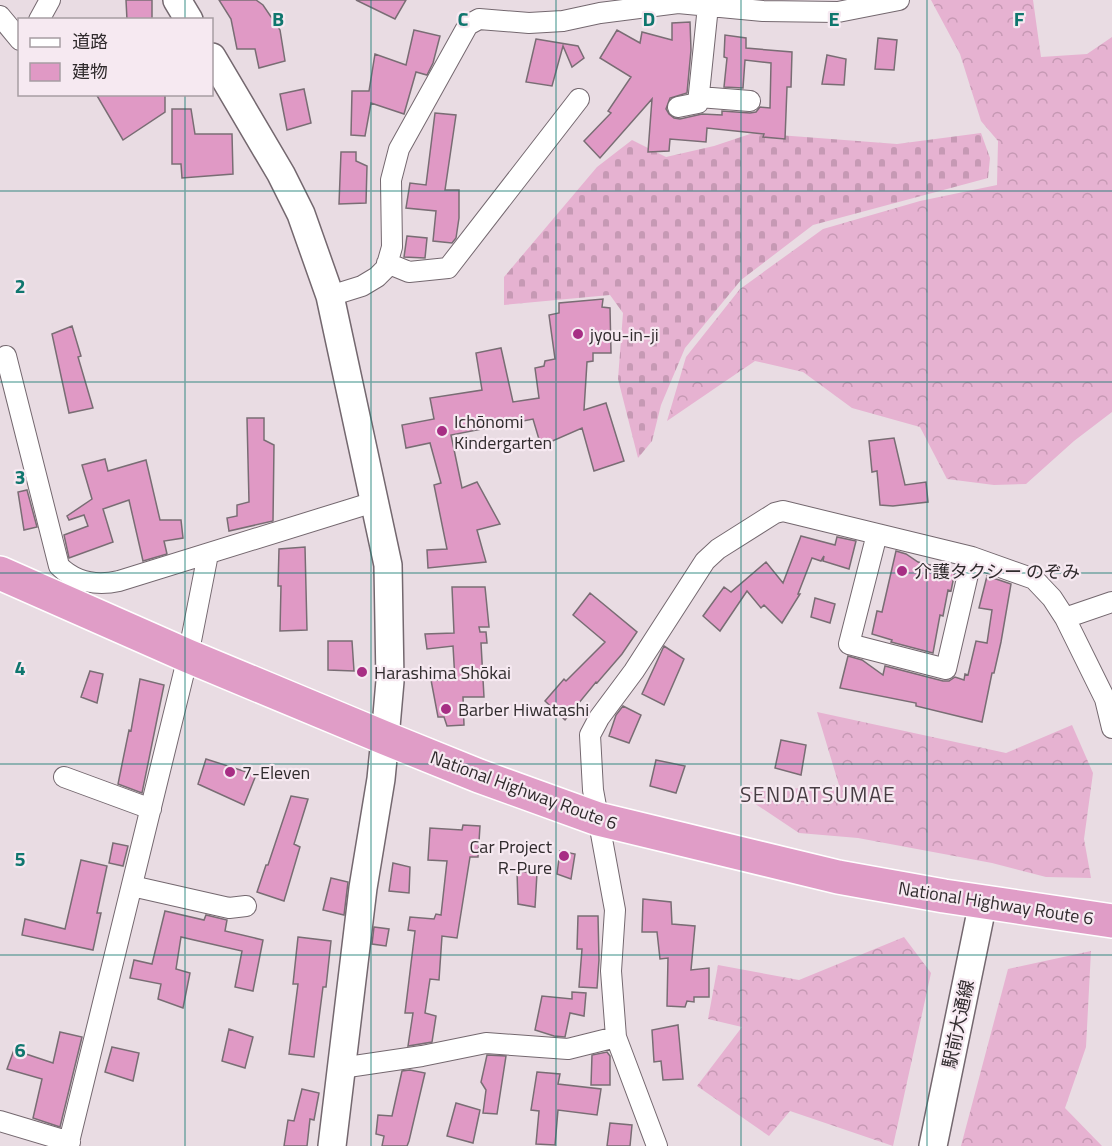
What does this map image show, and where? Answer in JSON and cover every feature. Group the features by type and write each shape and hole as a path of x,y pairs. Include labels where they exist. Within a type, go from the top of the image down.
{"highway":[{"name":"National Highway Route 6","path":"0,573 188,656 385,738 479,776 598,819 838,877 1112,921"}],"street":[{"path":"40,18 50,0"},
{"path":"177,0 188,18"},
{"path":"330,296 362,286 386,268 392,247 390,180 399,149 434,88 451,52 468,25 479,19 541,23 678,3 704,3 763,11 838,12 900,0"},
{"path":"678,107 698,103 704,3"},
{"path":"0,16 18,38"},
{"path":"213,60 220,85 281,174 301,214 330,296 387,565 390,681 385,738 381,779 363,888 333,1146"},
{"path":"699,97 750,101"},
{"path":"387,263 408,272 448,268 579,99"},
{"path":"6,356 59,566 68,575 103,585 374,502"},
{"path":"657,1146 616,1037 610,971 615,910 598,819 590,754 590,735 599,718 634,671 705,561 718,549 775,513 783,511 972,557 1034,579 1052,598 1065,618 1105,699 1112,728"},
{"path":"878,534 849,644 946,669 972,557"},
{"path":"0,1121 69,1144 188,656 208,554"},
{"path":"1065,618 1112,602"},
{"path":"64,777 151,809"},
{"path":"132,886 229,908 246,906"},
{"name":"駅前大通線","path":"933,1146 983,902"},
{"path":"341,1068 422,1056 486,1043 568,1049 616,1037"}],"green space":[{"path":"931,0 1033,0 1041,57 1087,54 1112,37 1112,412 1074,441 1026,484 994,485 947,479 920,427 852,408 803,372 755,361 667,421 686,357 740,289 823,229 920,201 997,185 998,141 981,121 960,54"},
{"path":"753,133 897,144 981,133 990,158 988,178 813,225 741,280 685,348 661,405 652,441 638,458 618,379 623,313 610,295 504,305 504,277 597,167 632,140 666,157 714,146"},
{"path":"817,712 1006,753 1072,725 1093,773 1084,839 1091,878 1046,877 992,863 858,838 799,833 739,793 839,785"},
{"path":"904,937 931,973 893,1146 790,1111 769,1136 697,1086 742,1027 708,1019 718,965 799,980"},
{"path":"1091,951 1086,1047 1065,1108 1102,1146 961,1146 1008,969"}],"building":[{"path":"126,0 152,0 152,18 127,18"},
{"path":"219,0 256,0 263,5 280,30 285,61 259,68 255,49 237,49 231,19"},
{"path":"356,0 406,0 395,19"},
{"path":"690,22 691,50 687,93 670,98 666,109 669,114 680,119 702,114 722,115 722,111 750,113 756,112 760,107 770,108 771,63 745,60 743,88 724,87 727,58 724,57 725,35 746,38 746,48 792,52 791,87 787,87 785,139 763,137 764,134 707,128 706,142 670,139 669,151 648,152 652,99 600,158 584,141 611,113 608,111 631,77 600,58 617,30 640,43 642,32 672,40 672,23"},
{"path":"414,30 440,36 433,63 427,75 416,72 404,114 371,103 365,136 351,135 352,91 369,91 375,54 406,65"},
{"path":"878,38 897,40 894,70 875,69"},
{"path":"536,39 578,46 584,58 572,67 563,46 552,86 526,82"},
{"path":"827,55 846,59 844,85 822,84"},
{"path":"304,89 311,123 287,130 280,94"},
{"path":"97,96 165,96 165,112 123,140"},
{"path":"172,109 191,109 195,134 232,134 233,174 182,178 181,164 172,164"},
{"path":"435,113 456,115 445,190 459,190 459,218 456,238 452,243 433,241 436,211 406,208 410,183 426,185"},
{"path":"341,152 356,152 356,161 367,166 366,203 339,204"},
{"path":"407,236 427,238 425,258 404,257"},
{"path":"603,299 602,307 610,308 611,353 593,353 593,361 587,362 584,410 606,403 624,461 594,471 582,428 541,446 533,419 451,435 462,488 477,482 500,524 477,530 486,562 428,568 427,550 447,549 434,485 441,483 430,443 406,448 402,425 434,419 430,398 482,390 476,353 501,348 513,402 539,398 535,368 544,366 545,361 555,359 549,315 559,313 559,303"},
{"path":"72,326 81,356 78,357 93,408 69,413 52,334"},
{"path":"247,418 264,418 264,440 274,445 273,521 229,531 227,518 237,516 237,505 249,502"},
{"path":"894,438 905,485 926,482 928,502 893,506 880,505 877,471 872,472 869,441"},
{"path":"105,459 108,471 146,460 160,520 181,520 183,538 164,541 167,554 143,561 129,500 103,509 113,542 69,558 64,535 88,526 84,515 69,520 67,516 92,499 82,465"},
{"path":"27,490 37,527 24,530 18,492"},
{"path":"801,536 835,545 837,537 856,541 849,569 823,561 824,556 821,561 812,558 798,594 800,594 782,623 764,605 761,608 747,591 720,631 703,616 724,587 731,592 766,562 783,583"},
{"path":"305,547 307,630 280,631 279,549"},
{"path":"896,551 918,562 955,571 951,591 948,590 943,616 940,615 933,653 891,642 892,640 872,634 877,611 882,612"},
{"path":"987,576 1011,584 1001,642 982,722 916,706 916,703 840,688 848,656 862,660 883,675 885,666 943,681 949,681 955,677 964,680 965,674 968,675 976,641 987,643 992,610 979,608"},
{"path":"452,587 485,587 489,627 479,627 480,632 486,632 487,643 481,643 484,697 463,697 464,725 447,726 444,717 438,717 431,680 455,680 453,646 427,649 425,634 454,633"},
{"path":"590,593 637,632 622,654 565,720 545,701 564,679 566,681 605,642 573,615"},
{"path":"815,598 835,604 830,623 811,617"},
{"path":"328,641 352,641 354,671 328,670"},
{"path":"664,646 684,659 664,705 642,694"},
{"path":"90,671 103,674 97,703 81,697"},
{"path":"140,679 164,685 142,793 118,784 129,730 131,731"},
{"path":"623,706 641,715 629,743 609,736 616,715"},
{"path":"781,740 806,745 801,775 775,768"},
{"path":"206,759 256,775 244,805 198,784"},
{"path":"656,760 685,766 676,793 650,786"},
{"path":"291,796 308,799 294,844 300,847 284,901 257,892"},
{"path":"463,825 480,826 478,857 470,857 457,938 442,936 439,980 430,979 425,1013 436,1016 432,1042 408,1046 413,1013 405,1013 415,931 408,930 410,917 434,919 436,914 441,915 447,861 428,860 430,828 462,830"},
{"path":"113,843 128,846 123,866 109,863"},
{"path":"560,851 575,854 571,879 557,874"},
{"path":"81,860 107,866 97,913 101,913 93,950 22,935 25,919 65,929"},
{"path":"393,863 410,867 409,893 389,891"},
{"path":"517,871 537,873 535,907 518,904"},
{"path":"331,878 348,882 344,915 323,910"},
{"path":"643,899 671,902 672,924 695,926 691,970 709,968 709,997 694,997 694,1002 687,1001 685,1007 667,1006 668,958 660,959 657,932 642,932"},
{"path":"165,911 204,920 206,915 227,920 225,931 263,940 253,991 235,987 242,951 181,937 176,969 190,973 183,1008 158,999 161,984 130,978 134,960 152,964"},
{"path":"578,916 598,916 597,988 579,987 582,949 577,949"},
{"path":"374,927 389,929 386,946 372,944"},
{"path":"298,937 331,941 314,1057 289,1054 298,984 293,984"},
{"path":"572,992 586,993 584,1016 570,1013 565,1037 535,1030 542,996 572,999"},
{"path":"678,1025 683,1079 663,1080 661,1061 654,1062 652,1030"},
{"path":"229,1029 253,1037 245,1068 222,1061"},
{"path":"60,1032 82,1037 60,1127 33,1118 42,1079 7,1069 14,1050 53,1063"},
{"path":"112,1047 139,1053 133,1081 105,1072"},
{"path":"607,1052 610,1056 610,1085 591,1085 592,1055"},
{"path":"487,1055 506,1056 497,1114 483,1113 486,1090 481,1082"},
{"path":"402,1071 425,1073 409,1141 407,1146 382,1146 384,1136 376,1134 378,1115 392,1116"},
{"path":"537,1072 560,1074 558,1084 601,1089 597,1115 558,1110 555,1145 536,1144 539,1111 531,1110"},
{"path":"302,1089 319,1093 314,1120 310,1119 307,1146 284,1146 288,1120 294,1121"},
{"path":"456,1103 480,1110 473,1143 447,1136"},
{"path":"610,1123 632,1125 630,1146 607,1146"}],"place":[{"name":"jyou-in-ji","path":"578,334"},
{"name":"Ichōnomi Kindergarten","path":"442,431"},
{"name":"介護タクシー のぞみ","path":"902,571"},
{"name":"Harashima Shōkai","path":"362,672"},
{"name":"Barber Hiwatashi","path":"446,709"},
{"name":"7-Eleven","path":"230,772"},
{"name":"Car Project R-Pure","path":"564,856"}],"district":[{"name":"SENDATSUMAE","path":"818,794"}]}
